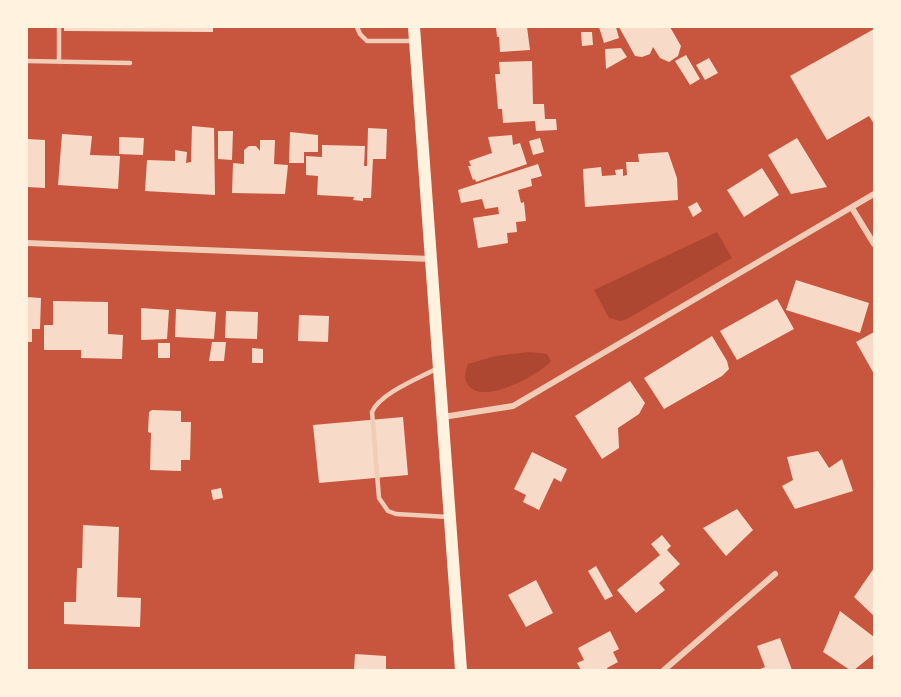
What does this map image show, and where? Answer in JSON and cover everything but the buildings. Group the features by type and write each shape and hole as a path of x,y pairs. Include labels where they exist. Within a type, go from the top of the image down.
{"main road":[{"path":"414,27 461,670"}],"street":[{"path":"442,417 513,406 874,194"},
{"path":"852,208 874,244"},
{"path":"27,243 432,259"},
{"path":"664,670 775,574"}],"lane":[{"path":"59,27 59,62"},
{"path":"357,27 367,41 415,41"},
{"path":"27,62 130,63"},
{"path":"438,368 385,397 374,405 372,412 379,498 383,505 388,511 396,514 449,517"}],"shaded area":[{"path":"717,232 732,258 627,319 621,321 609,318 594,290"},
{"path":"529,352 547,354 551,361 524,380 498,390 476,391 466,381 468,364 496,356"}]}
